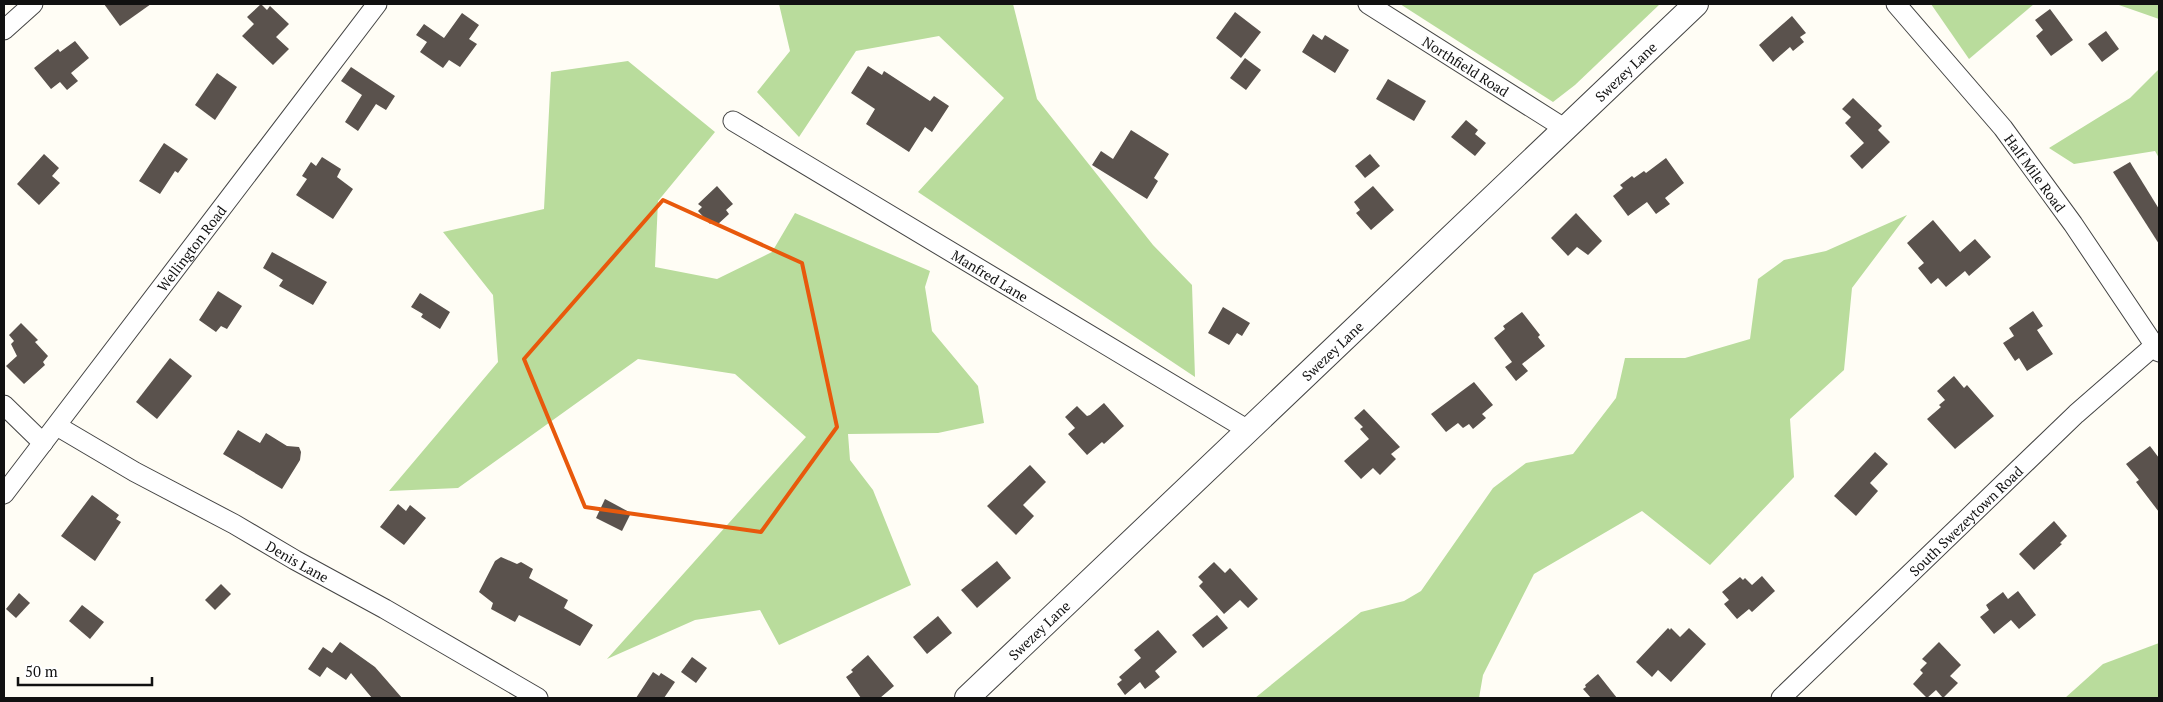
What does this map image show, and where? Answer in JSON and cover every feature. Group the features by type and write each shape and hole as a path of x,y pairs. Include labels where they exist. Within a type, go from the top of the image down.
{"street":[{"path":"4,30 32,4"},
{"name":"Wellington Road","path":"4,494 377,4"},
{"name":"Northfield Road","path":"1368,4 1564,128"},
{"name":"Swezey Lane","path":"967,698 1696,4"},
{"name":"Half Mile Road","path":"1896,4 1997,121 2044,183 2157,349"},
{"name":"Manfred Lane","path":"733,121 1248,430"},
{"name":"South Swezeytown Road","path":"1781,698 2076,414 2157,349"},
{"path":"4,405 44,443"},
{"name":"Denis Lane","path":"57,426 135,472 234,524 386,609 538,698"}],"highlighted area":[{"path":"663,200 802,263 837,427 761,532 585,507 524,359"}],"green space":[{"path":"779,4 1013,4 1037,99 1153,245 1192,285 1195,377 918,192 1004,98 939,36 856,51 799,137 757,92 790,51"},
{"path":"1400,4 1660,4 1575,85 1553,102"},
{"path":"1931,4 2034,4 1969,59"},
{"path":"2116,4 2159,4 2159,19"},
{"path":"628,61 715,132 658,201 655,267 717,279 772,252 795,213 930,271 925,287 932,331 978,386 984,423 938,433 848,434 850,460 873,490 911,585 779,645 760,610 695,620 607,659 806,437 735,374 638,359 458,488 389,491 498,362 493,295 443,232 544,209 551,72"},
{"path":"2159,69 2159,158 2155,151 2074,164 2049,148 2130,98"},
{"path":"1907,215 1852,288 1844,370 1790,419 1794,477 1710,565 1642,511 1534,574 1483,675 1479,698 1255,698 1361,612 1404,601 1421,591 1493,488 1526,463 1573,454 1616,398 1625,358 1685,358 1750,339 1758,279 1784,260 1826,251"},
{"path":"2159,643 2159,698 2065,698 2103,664"}],"building":[{"path":"104,4 151,4 120,26"},
{"path":"261,4 267,10 270,6 289,24 276,37 289,49 273,65 242,36 254,24 247,17"},
{"path":"2050,9 2073,40 2051,56 2036,36 2043,30 2035,20"},
{"path":"1235,12 1261,32 1241,58 1216,38"},
{"path":"462,13 479,25 469,39 477,44 460,67 449,60 443,68 420,52 427,42 416,35 424,24 444,38"},
{"path":"1792,16 1806,33 1800,37 1804,42 1793,51 1790,47 1773,62 1759,45"},
{"path":"2106,31 2119,49 2102,62 2088,44"},
{"path":"1313,34 1322,40 1325,35 1349,50 1335,73 1302,52"},
{"path":"75,41 89,58 71,73 78,81 67,90 60,82 51,89 34,68 58,49 60,52"},
{"path":"1245,58 1261,70 1246,90 1230,78"},
{"path":"868,66 882,75 884,71 930,101 934,96 949,106 932,132 925,127 909,152 866,124 875,109 851,93"},
{"path":"351,67 395,96 386,110 376,104 358,131 345,122 362,95 341,81"},
{"path":"217,73 237,87 215,120 195,105"},
{"path":"1388,79 1426,101 1414,121 1376,99"},
{"path":"1853,98 1882,126 1878,130 1890,142 1862,169 1850,156 1864,143 1845,123 1851,117 1842,109"},
{"path":"1466,120 1478,130 1475,134 1486,143 1475,156 1451,137"},
{"path":"1131,130 1169,154 1154,178 1158,181 1147,199 1092,165 1101,151 1113,159"},
{"path":"164,143 188,159 178,173 175,171 160,194 139,181"},
{"path":"44,154 59,168 52,176 60,183 39,205 17,184"},
{"path":"1370,154 1380,166 1365,178 1355,166"},
{"path":"322,157 341,169 337,177 353,189 333,219 296,195 307,179 302,176 311,162 316,166"},
{"path":"1666,158 1684,183 1665,198 1670,204 1656,214 1647,202 1628,216 1613,196 1623,188 1620,185 1632,176 1634,178 1644,171 1646,173"},
{"path":"2130,162 2159,209 2159,244 2113,172"},
{"path":"717,186 733,204 726,210 729,214 717,225 713,221 710,224 698,211 702,207 698,204"},
{"path":"1373,186 1394,210 1371,230 1356,213 1360,210 1354,202"},
{"path":"1576,213 1602,241 1588,255 1577,247 1568,256 1551,238"},
{"path":"1933,220 1960,252 1975,239 1991,257 1969,276 1965,271 1946,287 1938,278 1931,284 1918,268 1924,263 1907,243"},
{"path":"272,252 327,282 313,305 279,286 283,280 263,268"},
{"path":"218,291 242,306 227,329 221,326 216,332 199,320"},
{"path":"420,293 450,312 440,329 421,317 423,314 411,307"},
{"path":"1223,307 1250,323 1242,336 1237,333 1229,345 1208,333"},
{"path":"2033,311 2043,326 2037,330 2053,354 2027,371 2019,358 2015,361 2003,343 2014,336 2009,328"},
{"path":"1522,312 1540,335 1538,337 1545,346 1522,364 1528,371 1516,381 1505,367 1512,362 1494,338 1505,329 1503,326"},
{"path":"21,323 38,340 35,342 48,356 43,362 45,365 24,384 6,366 17,356 11,344 14,341 9,335"},
{"path":"170,358 192,376 157,419 136,402"},
{"path":"1954,376 1964,388 1967,385 1994,416 1955,449 1927,419 1941,407 1939,405 1945,400 1937,391"},
{"path":"1474,382 1493,405 1482,414 1486,418 1473,429 1469,424 1463,428 1458,423 1446,432 1431,414"},
{"path":"1104,403 1124,426 1104,444 1102,442 1087,455 1068,434 1075,428 1065,417 1077,406 1087,416 1090,415"},
{"path":"1364,409 1400,447 1391,454 1396,459 1380,475 1373,468 1361,479 1344,461 1369,439 1360,429 1363,427 1354,418"},
{"path":"238,430 260,443 266,433 287,446 299,447 301,452 300,460 282,489 223,454"},
{"path":"2150,446 2159,458 2159,512 2136,482 2139,480 2126,464"},
{"path":"1875,452 1888,464 1870,483 1878,491 1856,516 1834,496"},
{"path":"1030,465 1046,482 1023,505 1034,516 1016,535 987,506"},
{"path":"92,495 119,515 116,519 121,522 95,561 61,536"},
{"path":"605,499 631,513 622,531 596,518"},
{"path":"398,504 406,511 410,505 426,518 404,545 380,527"},
{"path":"2054,521 2067,536 2060,543 2062,544 2034,570 2019,554"},
{"path":"501,557 517,564 521,562 533,569 529,578 568,600 564,608 593,625 580,646 519,615 515,622 491,609 493,603 479,592 495,561"},
{"path":"997,561 1011,578 977,608 961,590"},
{"path":"1214,562 1225,573 1230,568 1258,599 1248,608 1240,600 1224,614 1199,586 1203,582 1198,577"},
{"path":"1762,576 1775,591 1752,612 1749,609 1737,619 1724,604 1729,600 1722,592 1740,577 1743,580 1745,578 1752,585"},
{"path":"221,584 231,594 215,610 205,600"},
{"path":"2018,591 2036,615 2019,629 2011,620 1994,634 1980,617 1989,610 1986,605 2003,592 2008,599"},
{"path":"19,593 30,603 16,618 6,609"},
{"path":"82,605 104,622 90,639 69,621"},
{"path":"1217,615 1228,628 1203,648 1192,635"},
{"path":"938,616 952,633 927,654 913,637"},
{"path":"1668,628 1670,630 1671,628 1680,637 1689,628 1706,644 1671,682 1658,670 1652,677 1636,662"},
{"path":"1158,630 1177,652 1155,671 1160,677 1145,689 1140,682 1125,695 1117,684 1122,680 1119,677 1141,658 1134,650"},
{"path":"340,642 375,667 402,698 372,698 351,673 346,680 327,667 320,677 308,669 323,647 332,653"},
{"path":"1939,642 1961,665 1950,676 1958,683 1943,698 1936,690 1927,698 1913,684 1923,673 1920,670 1927,663 1922,659"},
{"path":"868,655 894,686 880,698 861,698 846,677"},
{"path":"692,657 707,668 696,683 681,672"},
{"path":"653,672 659,676 661,673 675,682 664,698 636,698"},
{"path":"1598,674 1617,698 1591,698 1583,689"}]}
